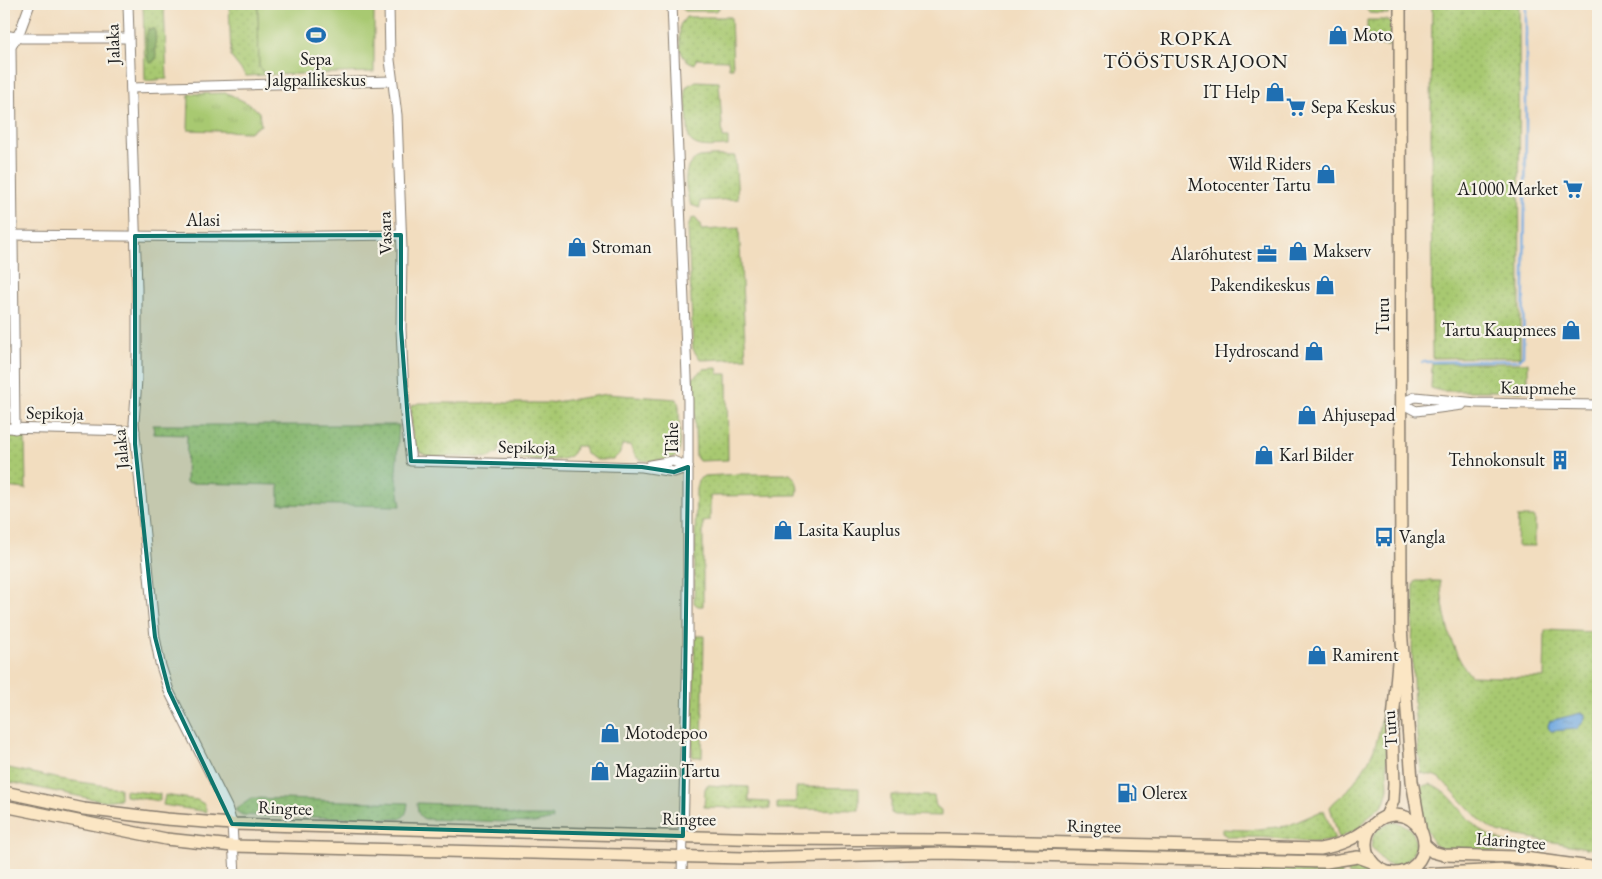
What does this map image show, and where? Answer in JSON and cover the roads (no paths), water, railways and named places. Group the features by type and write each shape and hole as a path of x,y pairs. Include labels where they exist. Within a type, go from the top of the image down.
{"main road":[{"name":"Turu","path":"1400,4 1401,628 1412,781 1420,827"},
{"name":"Turu","path":"1386,816 1393,801 1392,732 1401,628"},
{"name":"Ringtee","path":"4,792 84,809 166,819 232,824 878,841 946,840 1320,849 1339,845 1357,837 1371,826"},
{"name":"Ringtee","path":"4,806 166,839 233,846 682,857 802,858 943,853 1326,862 1358,857 1378,869"},
{"path":"1392,814 1405,816 1416,822 1424,839 1423,854 1418,862 1403,874 1378,869 1368,854 1366,845 1367,835 1371,826 1386,816 1392,814"},
{"name":"Idaringtee","path":"1424,845 1433,852 1444,855 1517,857 1598,868"},
{"name":"Idaringtee","path":"1403,874 1505,870 1552,875"}],"street":[{"path":"14,429 8,235 11,47 20,31 30,4"},
{"name":"Jalaka","path":"128,4 137,298 135,431 150,590 160,663 169,691 227,807 232,824 235,875"},
{"name":"Vasara","path":"389,4 401,235 401,329 405,414 411,461"},
{"name":"Tähe","path":"672,4 687,348 688,641 682,875"},
{"path":"4,34 16,38 129,38"},
{"path":"131,88 392,81"},
{"name":"Alasi","path":"8,235 401,235"},
{"name":"Kaupmehe","path":"1401,403 1415,397 1477,404 1598,405"},
{"name":"Kaupmehe","path":"1401,403 1416,411 1477,404"},
{"name":"Sepikoja","path":"4,428 135,431"},
{"name":"Sepikoja","path":"411,461 642,467 674,472 688,467"}],"water":[{"path":"1581,713 1585,714 1585,719 1577,729 1551,731 1549,729 1550,721"}],"waterway":[{"path":"1422,362 1519,360 1523,355 1526,4"}],"place":[{"name":"Sepa Jalgpallikeskus","path":"316,35"},
{"name":"Moto","path":"1338,35"},
{"name":"IT Help","path":"1275,92"},
{"name":"Sepa Keskus","path":"1296,107"},
{"name":"Wild Riders Motocenter Tartu","path":"1326,174"},
{"name":"A1000 Market","path":"1573,189"},
{"name":"Stroman","path":"577,247"},
{"name":"Makserv","path":"1298,251"},
{"name":"Alarõhutest","path":"1267,254"},
{"name":"Pakendikeskus","path":"1325,285"},
{"name":"Tartu Kaupmees","path":"1571,330"},
{"name":"Hydroscand","path":"1314,351"},
{"name":"Ahjusepad","path":"1307,415"},
{"name":"Karl Bilder","path":"1264,455"},
{"name":"Tehnokonsult","path":"1560,460"},
{"name":"Lasita Kauplus","path":"783,530"},
{"name":"Vangla","path":"1384,537"},
{"name":"Ramirent","path":"1317,655"},
{"name":"Motodepoo","path":"610,733"},
{"name":"Magaziin Tartu","path":"600,771"},
{"name":"Olerex","path":"1127,793"}],"district":[{"name":"ROPKA TÖÖSTUSRAJOON","path":"1196,50"}]}
